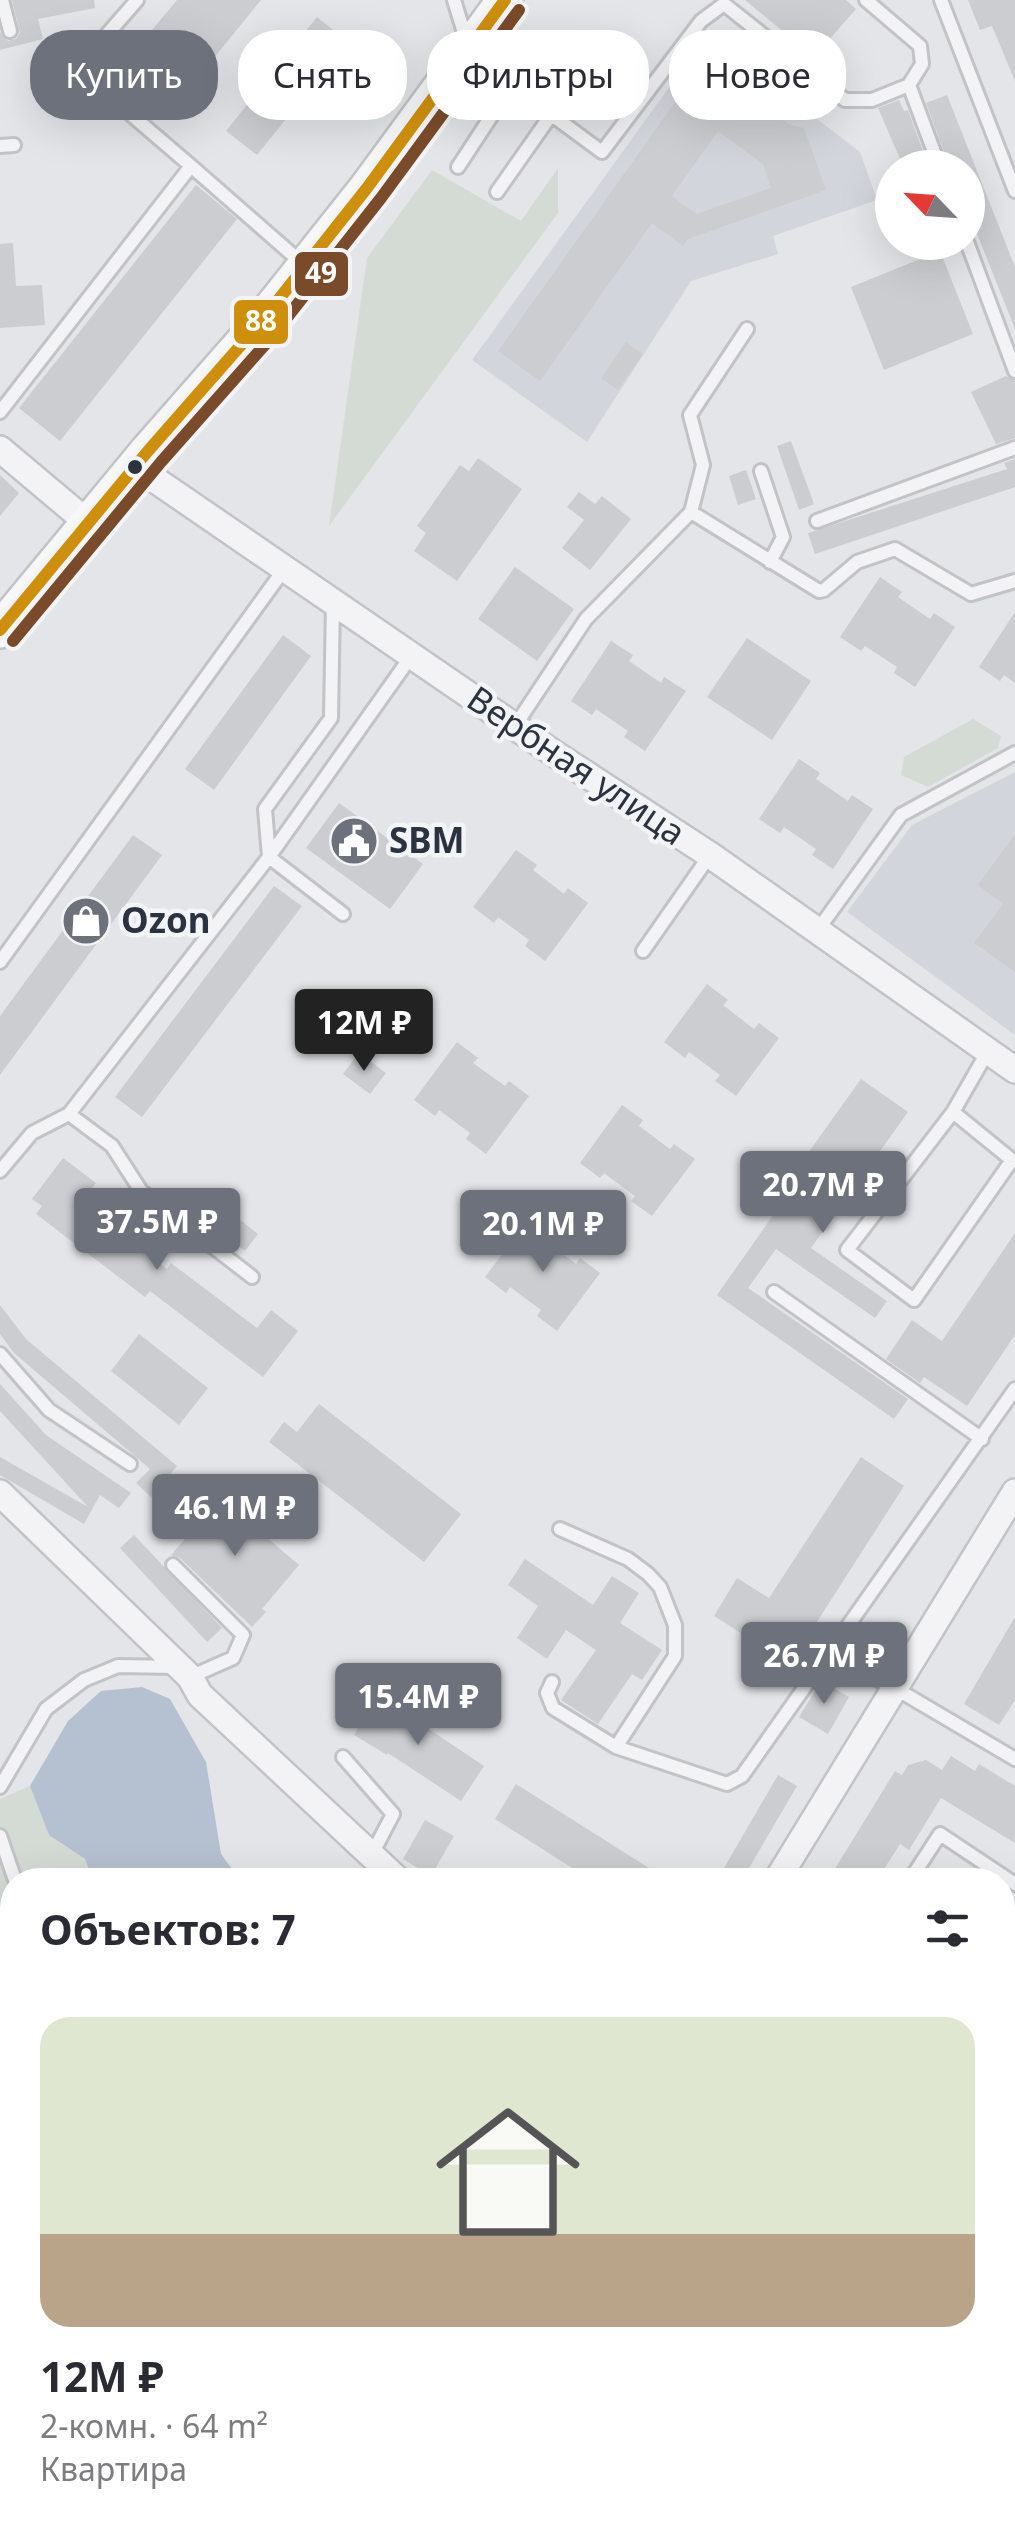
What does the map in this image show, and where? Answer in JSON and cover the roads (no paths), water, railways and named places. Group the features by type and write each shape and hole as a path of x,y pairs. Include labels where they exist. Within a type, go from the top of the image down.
{"main road":[{"path":"482,30 505,0"},
{"path":"0,630 306,266 427,104"}],"street":[{"path":"0,449 88,523"},
{"name":"Вербная улица","path":"135,466 710,855 1015,1070"},
{"path":"784,1868 1015,1492"},
{"path":"0,1493 185,1672 200,1695 384,1868"}],"lane":[{"path":"2,0 10,31"},
{"path":"137,0 104,38 100,88 306,266"},
{"path":"454,0 463,30"},
{"path":"649,89 701,20 726,2 845,100 872,100 909,85 922,64 920,46 866,0"},
{"path":"940,0 1014,185"},
{"path":"909,85 933,150"},
{"path":"458,167 489,120"},
{"path":"498,192 548,120"},
{"path":"558,120 602,152 626,120"},
{"path":"0,412 191,166"},
{"path":"975,260 1015,371"},
{"path":"515,726 586,619 690,512 703,465 690,415 746,329"},
{"path":"817,521 1015,448"},
{"path":"761,471 783,537 770,562"},
{"path":"690,512 819,591 857,562 895,549 971,594 1015,580"},
{"path":"0,962 284,568"},
{"path":"333,600 332,718 265,809 269,857 343,914"},
{"path":"0,1171 32,1133 69,1114 269,857 412,656"},
{"path":"817,931 901,815 1015,753"},
{"path":"643,951 710,855"},
{"path":"953,1112 1012,1160 914,1300 847,1250 953,1112 988,1051"},
{"path":"69,1114 112,1146 141,1192 252,1277"},
{"path":"774,1292 982,1439"},
{"path":"0,1354 49,1410 130,1464"},
{"path":"552,1682 547,1693 553,1708 616,1747 728,1784 742,1776 1015,1389"},
{"path":"560,1529 628,1559 648,1574 660,1587 675,1625 674,1656 616,1747"},
{"path":"0,1787 46,1710 84,1680 118,1666 185,1672 232,1658 244,1635 173,1565"},
{"path":"826,1655 893,1688 1015,1759"},
{"path":"344,1757 393,1814 370,1856"},
{"path":"918,1868 940,1834 991,1868"},
{"path":"0,1836 10,1868"}],"water":[{"path":"142,1687 170,1699 206,1762 221,1854 231,1868 88,1868 85,1859 49,1835 30,1786 68,1721 101,1691"}],"place":[{"name":"SBM","path":"354,841"},
{"name":"Ozon","path":"86,921"}]}
